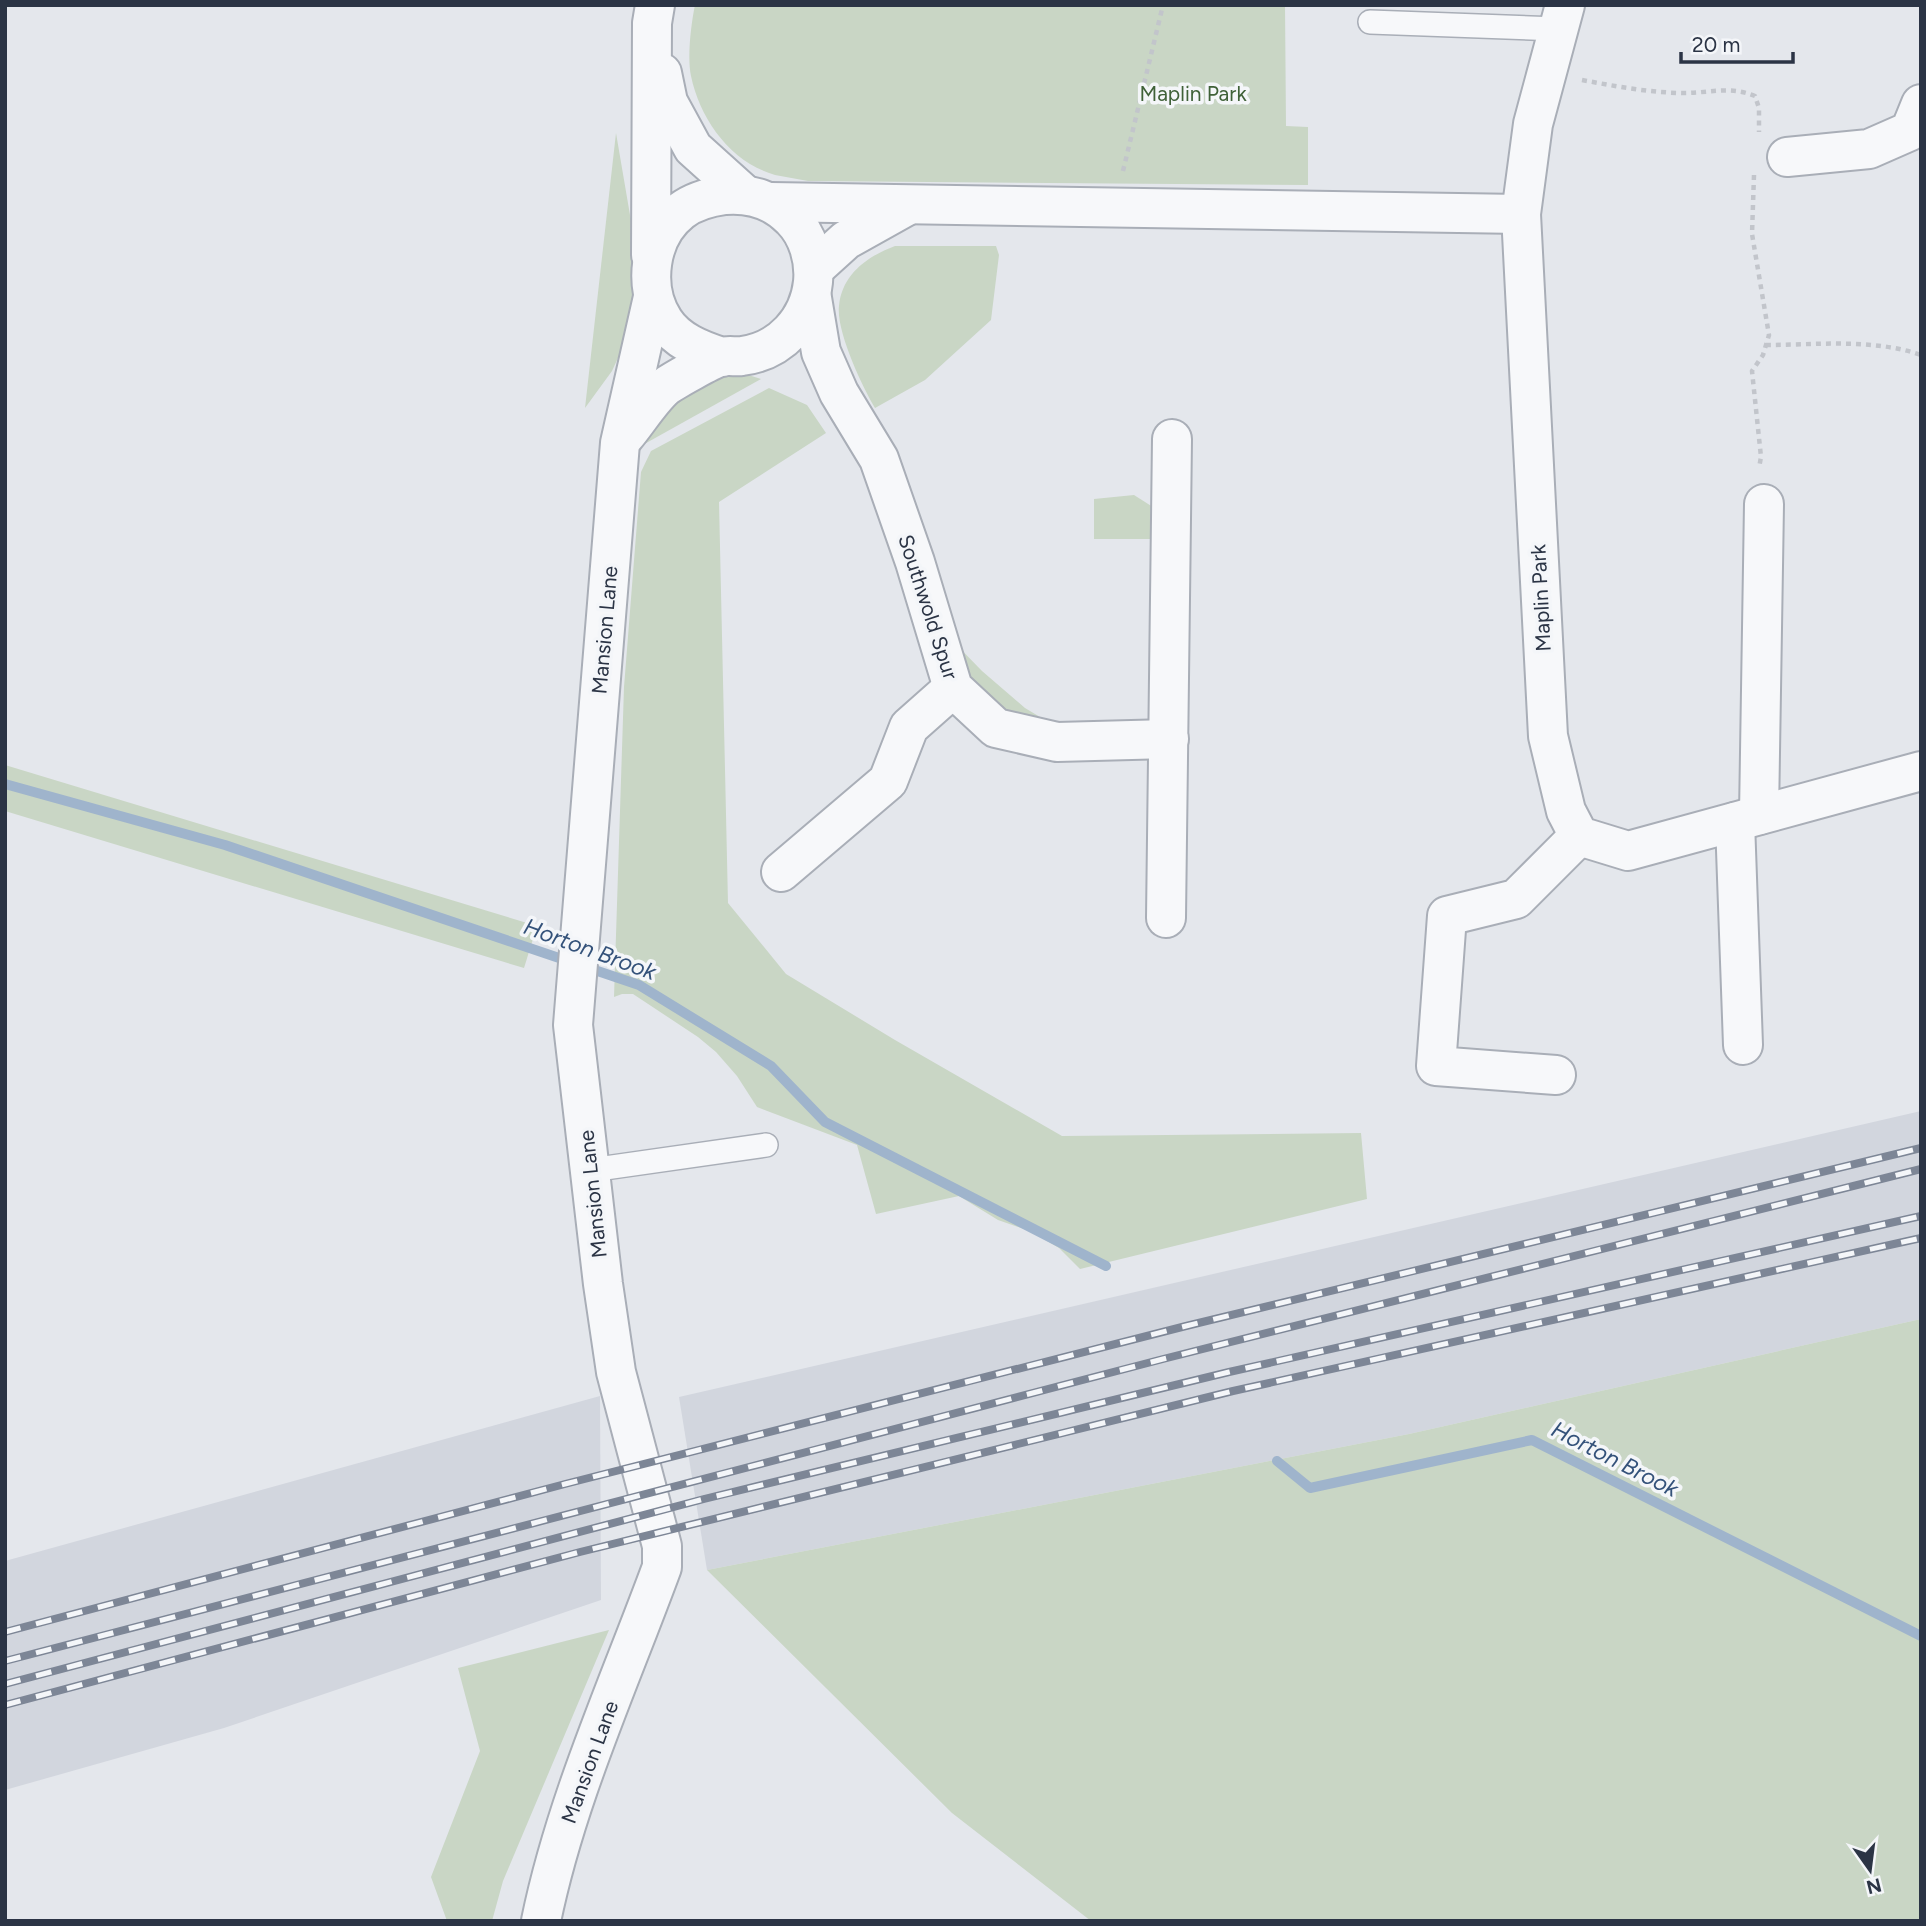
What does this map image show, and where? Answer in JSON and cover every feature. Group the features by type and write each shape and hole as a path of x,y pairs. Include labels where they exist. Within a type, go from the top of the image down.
{"street":[{"path":"653,14 668,102 693,148 757,198 793,219 808,243 813,284"},
{"path":"653,14 652,279 665,323 694,348 722,357 743,356 770,348 793,331 813,284 846,240 909,205"},
{"name":"Maplin Park","path":"1561,17 1534,124 1521,214 1548,736 1566,811 1579,836"},
{"path":"1767,155 1870,149 1910,131 1921,104"},
{"name":"Mansion Lane","path":"541,1921 551,1872 586,1768 662,1567 662,1546 616,1372 573,1025 620,443 662,233 681,211 706,197 909,205 1521,214"},
{"name":"Southwold Spur","path":"813,284 821,352 839,393 879,458 915,562 953,688 996,728 1057,741 1169,739"},
{"path":"770,348 839,393"},
{"path":"620,443 665,388 722,357"},
{"path":"1166,918 1172,439"},
{"path":"1743,1045 1747,819 1764,504"},
{"path":"780,872 888,781 909,727 953,688"},
{"path":"1556,1075 1436,1066 1447,916 1516,899 1579,836 1628,851 1921,771"}],"lane":[{"path":"1370,22 1561,17"},
{"path":"591,1170 766,1145"}],"path":[{"path":"1114,208 1163,5"},
{"path":"1547,73 1626,88 1682,93 1723,89 1744,91 1755,96 1767,155 1752,234 1769,335 1763,355 1752,371 1760,457 1757,483 1764,504"},
{"path":"1766,345 1871,345 1907,350 1921,355"}],"shaded area":[{"path":"1921,1111 1921,1319 1409,1434 707,1570 679,1397"},
{"path":"600,1396 601,1600 224,1728 5,1790 5,1561"}],"green space":[{"name":"Maplin Park","path":"695,5 1285,5 1286,126 1308,127 1308,185 808,181 775,175 759,169 731,149 710,123 702,108 695,92 689,60"},
{"path":"616,133 630,215 641,257 628,336 612,371 585,408"},
{"path":"895,246 996,246 999,255 991,320 925,380 875,408 857,373 846,343 839,306 845,285 858,268 875,255"},
{"path":"736,371 761,379 639,447 681,392"},
{"path":"769,388 807,405 826,433 719,502 728,903 786,974 1062,1136 1361,1133 1367,1199 1080,1269 1059,1248 1030,1231 998,1220 959,1196 876,1214 857,1145 757,1107 737,1076 716,1052 698,1037 633,994 614,997 624,687 641,472 651,451"},
{"path":"1134,495 1156,509 1163,539 1094,539 1094,499"},
{"path":"943,631 982,671 1025,708 1065,732 987,714"},
{"path":"5,765 537,926 524,968 5,811"},
{"path":"1921,1319 1921,1921 1091,1921 952,1813 707,1570 1409,1434"},
{"path":"609,1630 503,1881 492,1921 447,1921 431,1877 480,1751 458,1668"}],"waterway":[{"name":"Horton Brook","path":"5,784 225,845 639,985 771,1066 825,1122 1106,1266"},
{"name":"Horton Brook","path":"1277,1461 1310,1488 1532,1440 1921,1636"}],"railway":[{"path":"5,1632 565,1484 1186,1326 1921,1148"},
{"path":"5,1661 1163,1359 1921,1169"},
{"path":"5,1684 704,1499 1229,1372 1921,1216"},
{"path":"5,1705 580,1552 1233,1391 1921,1238"}]}
